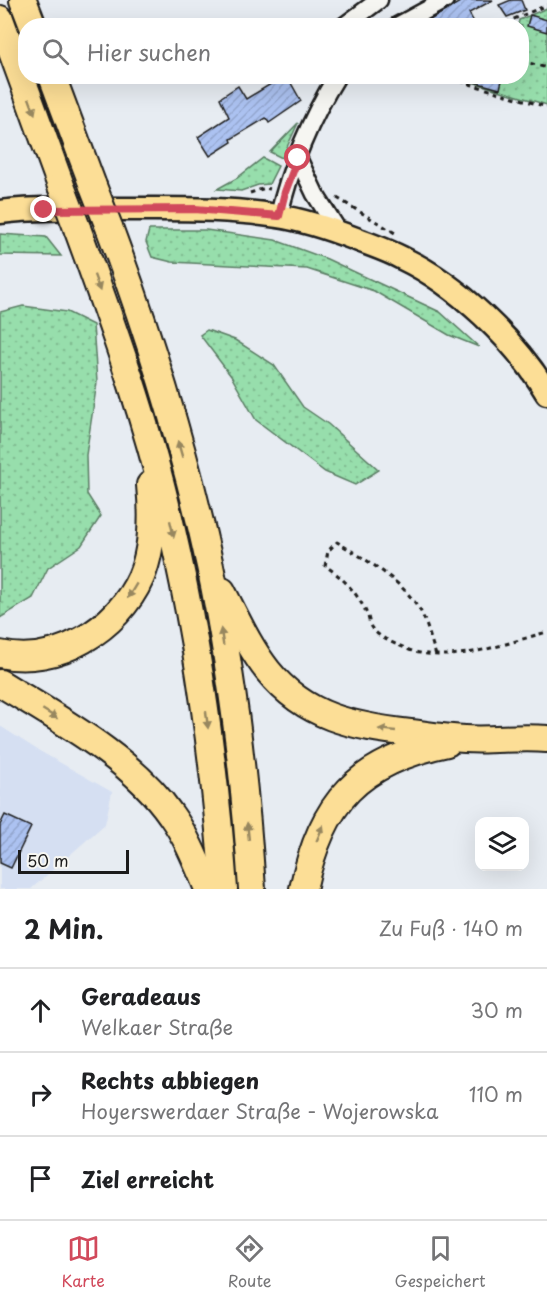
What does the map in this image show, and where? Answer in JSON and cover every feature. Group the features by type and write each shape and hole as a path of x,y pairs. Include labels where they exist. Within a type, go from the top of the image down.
{"highway":[{"path":"23,0 30,18"},
{"path":"0,19 18,68"},
{"path":"24,84 116,333 171,524 201,680 218,803 224,889"},
{"path":"55,84 133,291 189,480 210,567 239,740 252,889"},
{"path":"0,654 33,655 59,651 77,643 107,622 131,594 140,578 150,542 151,497 146,431"},
{"path":"210,567 246,637 267,670 305,705 333,719 363,728 466,739 544,736"},
{"path":"0,683 125,766 150,788 171,815 189,844 208,889"},
{"path":"303,889 310,855 326,819 349,789 376,767 385,763 411,752 466,739"}],"main road":[{"path":"0,212 195,209 279,216 339,232 403,258 439,280 470,304 499,333 523,359 547,393"}],"street":[{"path":"355,18 379,0"},
{"path":"412,18 445,0"},
{"path":"279,216 298,158 321,101 332,84"},
{"path":"298,158 315,194 339,232"}],"path":[{"path":"516,18 547,5"},
{"path":"529,63 547,69"},
{"path":"471,84 547,107"},
{"path":"436,655 420,611 400,587 362,557 337,542 328,550 325,566 355,593 368,615 371,627 389,641 418,653 436,655 454,656 547,632"}],"shaded area":[{"path":"0,726 112,792 105,824 31,889 0,889"}],"green space":[{"path":"547,8 547,105 479,84 529,84 529,18 524,18"},
{"path":"298,123 282,158 270,152"},
{"path":"263,158 278,166 269,184 241,191 217,189 237,178"},
{"path":"149,230 206,230 275,240 327,259 440,312 479,347 449,335 374,291 307,269 172,262 152,257 146,242"},
{"path":"0,234 46,237 61,256 0,255"},
{"path":"23,306 67,312 93,325 97,382 86,455 87,494 101,516 81,546 48,568 33,598 0,618 0,312"},
{"path":"207,330 235,340 274,365 303,407 328,424 379,470 355,485 325,472 256,420 231,376 200,335"}],"building":[{"path":"463,0 493,0 469,13 472,18 433,18"},
{"path":"511,0 521,0 525,10 507,17 499,5"},
{"path":"530,15 547,20 547,32 529,27"},
{"path":"271,84 291,84 301,101 269,123 266,118 231,139 232,142 210,156 198,137 229,117 220,98 238,86 246,99"},
{"path":"482,84 501,84 500,89"},
{"path":"5,815 31,827 11,868 0,863 0,825"}],"route":[{"path":"44,210 195,209 279,216 298,158"}]}
